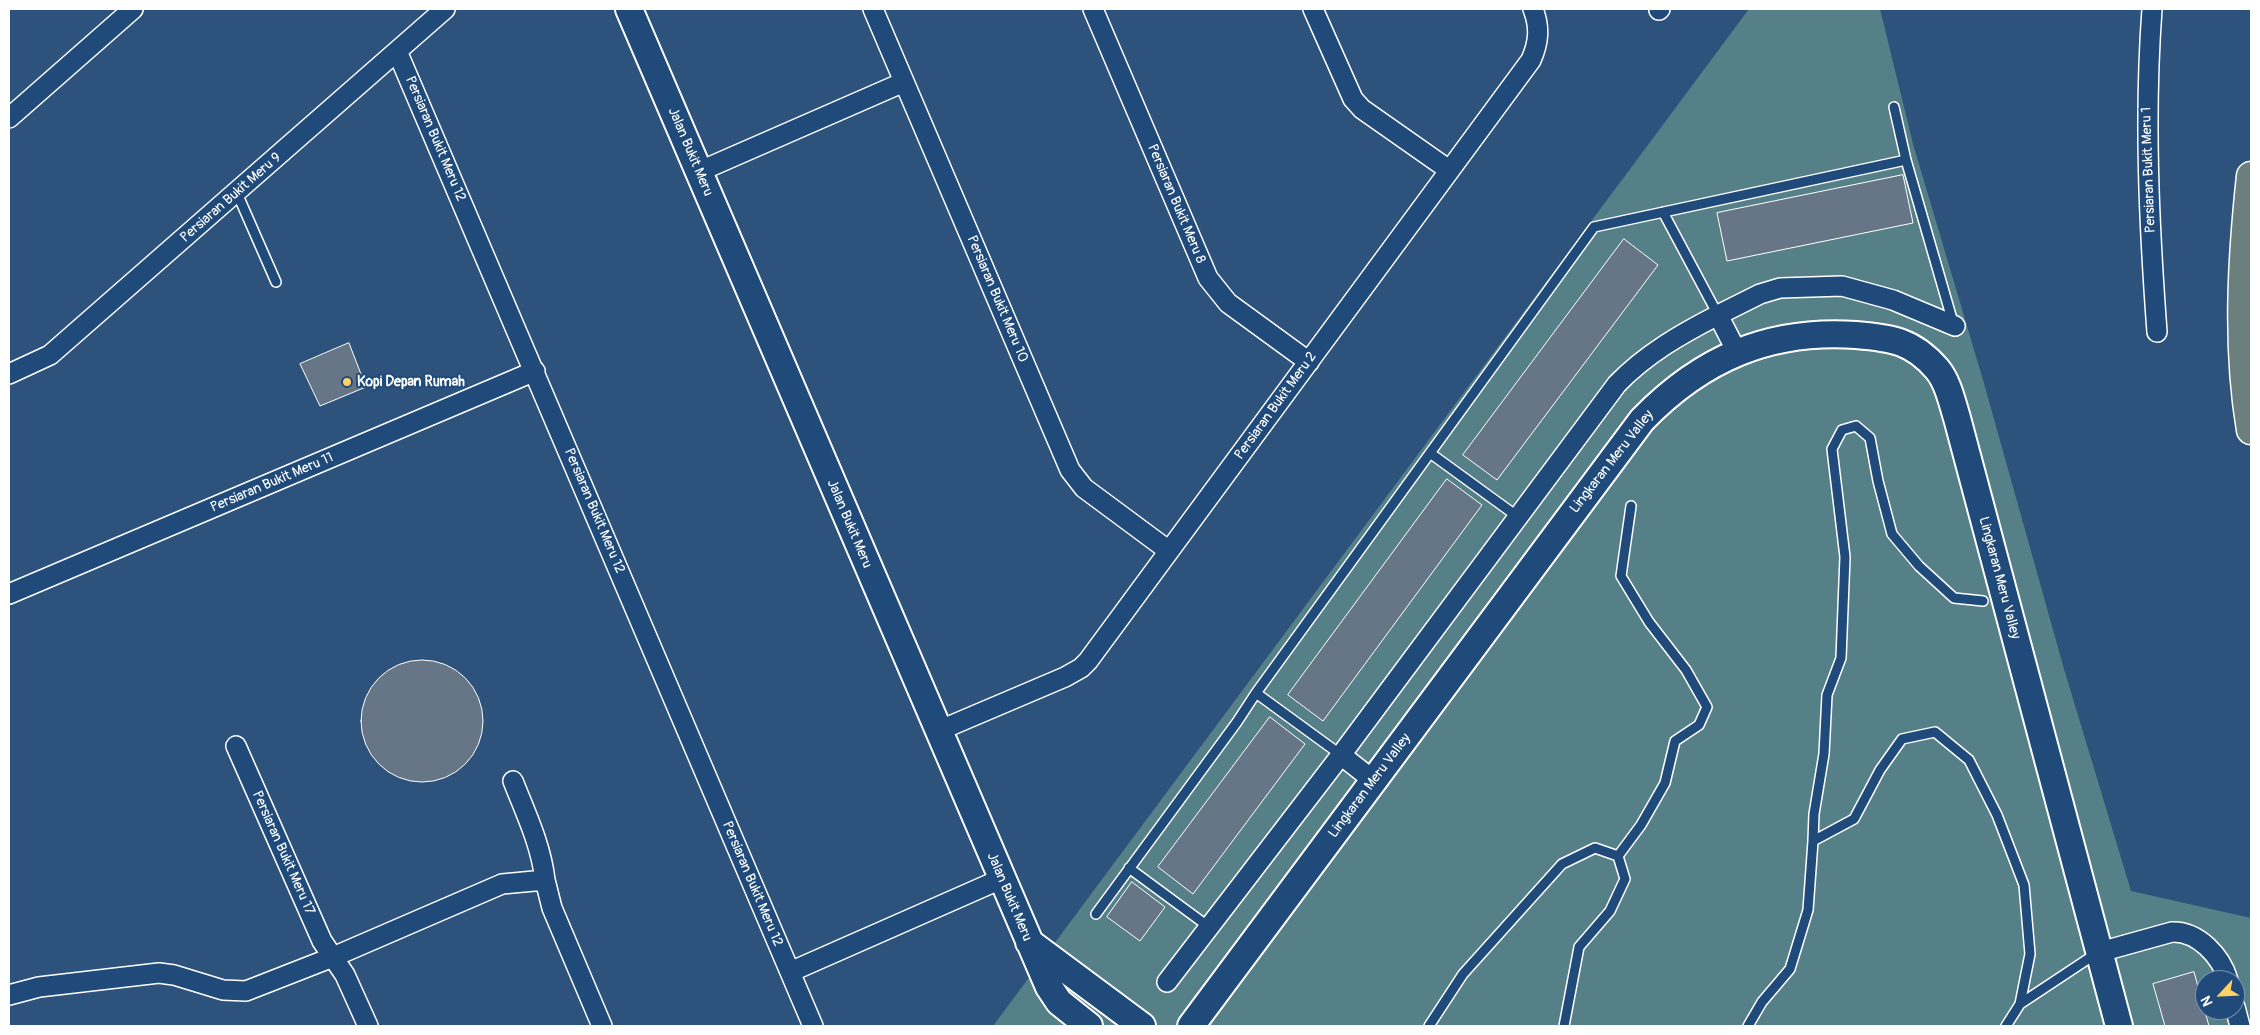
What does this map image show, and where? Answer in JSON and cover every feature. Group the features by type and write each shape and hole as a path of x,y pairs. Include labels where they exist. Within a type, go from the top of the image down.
{"highway":[{"path":"2251,176 2245,242 2243,346 2246,398 2251,430"}],"street":[{"path":"9,118 133,9"},
{"name":"Persiaran Bukit Meru 9","path":"9,374 50,355 445,9"},
{"name":"Jalan Bukit Meru","path":"629,9 1028,941 1049,987 1059,1002 1089,1026"},
{"name":"Persiaran Bukit Meru 10","path":"873,9 1070,470 1084,488 1169,551"},
{"name":"Persiaran Bukit Meru 8","path":"1093,9 1208,278 1228,303 1309,362"},
{"path":"1313,9 1352,99 1362,109 1449,170"},
{"name":"Persiaran Bukit Meru 2","path":"938,731 1081,668 1531,60 1537,48 1538,35 1538,21 1533,9"},
{"name":"Persiaran Bukit Meru 1","path":"2152,9 2147,104 2148,173 2157,332"},
{"name":"Persiaran Bukit Meru 12","path":"397,51 813,1026"},
{"path":"698,172 904,82"},
{"path":"1167,982 1340,755 1617,384 1634,367 1671,341 1718,315 1760,294 1780,288 1842,286 1893,300 1954,326"},
{"path":"1718,315 1737,352"},
{"name":"Lingkaran Meru Valley","path":"1191,1026 1642,420 1678,387 1737,352 1779,338 1832,334 1891,339 1905,343 1917,350 1938,371 1957,418 2119,1026"},
{"name":"Persiaran Bukit Meru 11","path":"9,594 535,371"},
{"name":"Persiaran Bukit Meru 17","path":"236,746 322,942 346,975 368,1026"},
{"path":"1340,755 1374,781"},
{"path":"513,781 542,857 552,908 602,1026"},
{"path":"790,972 1001,879"},
{"path":"9,995 39,987 159,973 174,975 223,990 246,991 333,957 502,884 545,880"},
{"path":"2100,952 2172,932 2183,932 2195,937 2212,952 2224,970"},
{"path":"1028,941 1142,1026"}],"lane":[{"path":"1894,107 1906,160 1954,326"},
{"path":"1096,914 1594,228 1906,160"},
{"path":"237,193 276,282"},
{"path":"1663,212 1718,315"},
{"path":"1748,1026 1762,1002 1790,969 1808,910 1814,814 1824,754 1827,695 1841,658 1845,557 1832,449 1842,430 1856,426 1870,438 1878,481 1892,534 1919,566 1954,598 1983,602"},
{"path":"1430,452 1518,517"},
{"path":"1618,856 1641,825 1665,783 1676,741 1699,725 1707,707 1686,670 1649,622 1621,576 1631,506"},
{"path":"1256,693 1340,755"},
{"path":"1813,841 1854,819 1880,770 1902,739 1935,732 1969,760 1997,815 2024,885 2030,954 2020,1004 2006,1026"},
{"path":"1429,1026 1463,974 1562,864 1595,848 1618,856"},
{"path":"1564,1026 1580,947 1610,911 1625,879 1618,856"},
{"path":"1129,868 1209,928"},
{"path":"2020,1004 2100,952"}],"green space":[{"path":"1749,9 1880,9 1913,144 1983,380 2064,669 2131,891 2251,918 2251,1026 993,1026"}],"building":[{"path":"1903,175 1913,223 1727,261 1717,213"},
{"path":"1624,239 1658,265 1497,480 1463,455"},
{"path":"349,343 366,387 320,406 300,364"},
{"path":"1447,479 1482,505 1323,721 1288,695"},
{"path":"422,660 445,664 465,678 479,698 483,721 479,744 465,764 445,778 422,782 399,778 379,764 365,744 361,721 365,698 379,678 399,664"},
{"path":"1270,717 1305,744 1193,894 1158,867"},
{"path":"1132,882 1165,907 1140,941 1107,917"},
{"path":"2194,972 2195,1020 2207,1020 2209,1026 2165,1026 2153,984"}],"place":[{"name":"Kopi Depan Rumah","path":"347,382"}]}
